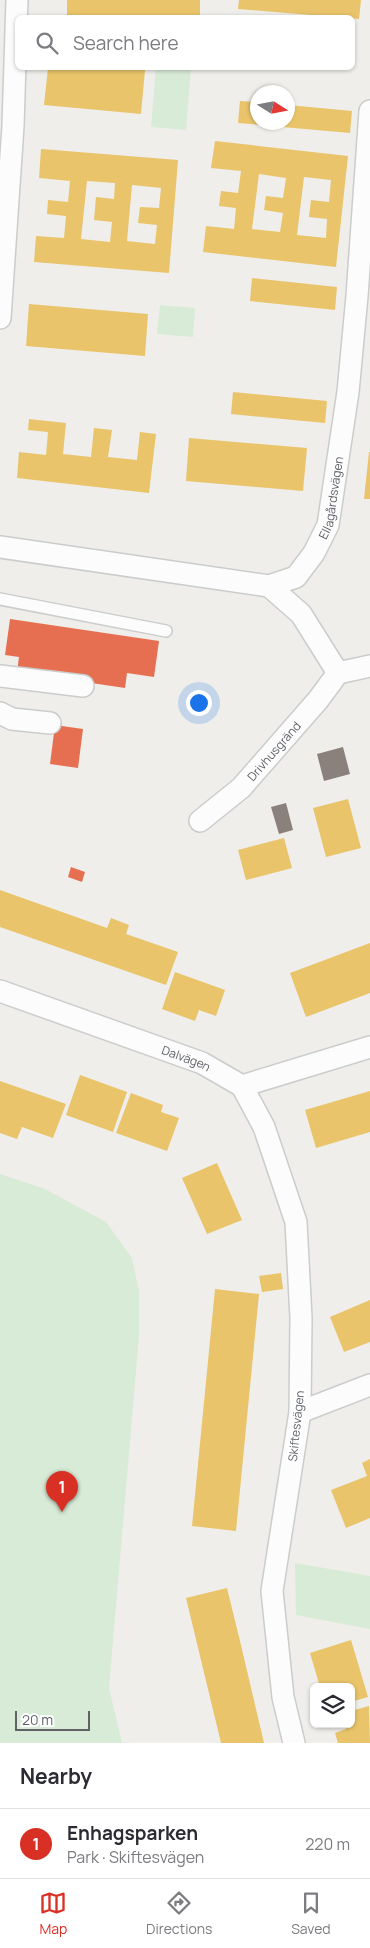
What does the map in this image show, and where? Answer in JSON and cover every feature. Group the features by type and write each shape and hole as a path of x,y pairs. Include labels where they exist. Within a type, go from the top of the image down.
{"street":[{"path":"17,0 17,15"},
{"path":"0,318 13,126 15,63"},
{"name":"Ellagårdsvägen","path":"0,548 268,586 296,577 314,553 328,525 348,392 370,111"},
{"path":"268,586 301,614 338,673 370,666"},
{"name":"Drivhusgränd","path":"200,821 241,788 318,700 338,673"},
{"path":"0,676 83,686"},
{"path":"0,713 12,718 50,723"},
{"name":"Dalvägen","path":"0,991 202,1063 242,1086"},
{"path":"242,1086 370,1047"},
{"name":"Skiftesvägen","path":"242,1086 264,1126 296,1222 301,1318 300,1412 272,1591 283,1697 294,1743"},
{"path":"300,1412 370,1385"}],"lane":[{"path":"0,600 166,631"}],"green space":[{"path":"156,70 191,70 186,130 151,127"},
{"path":"160,305 195,308 193,337 157,334"},
{"path":"0,1174 45,1189 106,1222 132,1258 139,1291 139,1336 109,1688 122,1743 0,1743"},
{"path":"295,1563 370,1576 370,1629 296,1615"}],"building: Homes":[{"path":"67,0 200,0 200,15 67,15"},
{"path":"239,0 361,0 359,19 355,19 355,15 311,15 238,9"},
{"path":"48,70 145,70 141,114 44,105"},
{"path":"240,101 250,102 250,124 238,123"},
{"path":"295,106 352,111 350,133 295,128"},
{"path":"215,141 348,156 336,267 203,252 206,226 234,229 236,208 219,206 221,191 238,193 241,171 211,168","holes":["259,174 286,178 283,198 266,196 264,210 283,213 280,232 252,229","304,177 331,180 329,202 311,200 309,217 327,219 326,238 297,235"]},
{"path":"41,149 178,160 169,273 34,262 36,236 64,238 66,216 47,214 48,200 68,202 70,181 39,178","holes":["87,181 115,183 114,199 96,197 94,220 112,222 110,242 81,239","132,185 161,188 159,208 140,207 138,223 157,225 155,244 127,241"]},
{"path":"252,278 337,287 335,310 250,301"},
{"path":"29,304 148,314 145,356 26,346"},
{"path":"233,392 327,401 325,423 231,414"},
{"path":"29,419 66,423 63,454 91,457 94,428 112,430 108,457 137,460 140,432 156,434 149,493 17,478 19,452 46,455 48,432 28,430"},
{"path":"189,438 307,448 303,491 186,481"},
{"path":"369,452 370,499 364,499"},
{"path":"348,799 361,848 326,857 313,808"},
{"path":"284,838 292,868 246,880 238,850"},
{"path":"0,890 107,928 111,918 129,925 126,934 178,952 166,985 0,927"},
{"path":"370,943 370,993 306,1017 290,973"},
{"path":"175,972 225,990 216,1016 199,1010 195,1021 162,1009"},
{"path":"80,1075 127,1092 113,1132 66,1115"},
{"path":"0,1081 66,1104 53,1138 22,1127 17,1139 0,1133"},
{"path":"370,1091 370,1132 316,1148 305,1110"},
{"path":"131,1093 163,1105 161,1112 179,1118 167,1151 116,1133"},
{"path":"217,1163 242,1220 207,1234 182,1178"},
{"path":"281,1273 283,1289 262,1292 259,1276"},
{"path":"215,1289 259,1294 236,1531 192,1526"},
{"path":"370,1300 370,1342 344,1352 330,1317"},
{"path":"370,1459 370,1518 346,1528 331,1490 367,1476 362,1463"},
{"path":"227,1588 264,1743 221,1743 186,1598"},
{"path":"351,1640 368,1697 355,1701 355,1683 319,1683 310,1653"},
{"path":"369,1706 370,1743 338,1743 335,1733 346,1728 355,1728 355,1710"}],"building: Shops":[{"path":"10,619 159,641 154,677 127,673 125,688 17,672 19,657 5,655"},
{"path":"55,725 83,729 78,768 50,764"},
{"path":"71,867 85,872 82,882 68,877"}],"building: Industry":[{"path":"343,747 350,774 324,781 317,754"},
{"path":"286,803 293,830 279,834 271,807"}],"place":[{"name":"Enhagsparken","path":"62,1512"}]}
